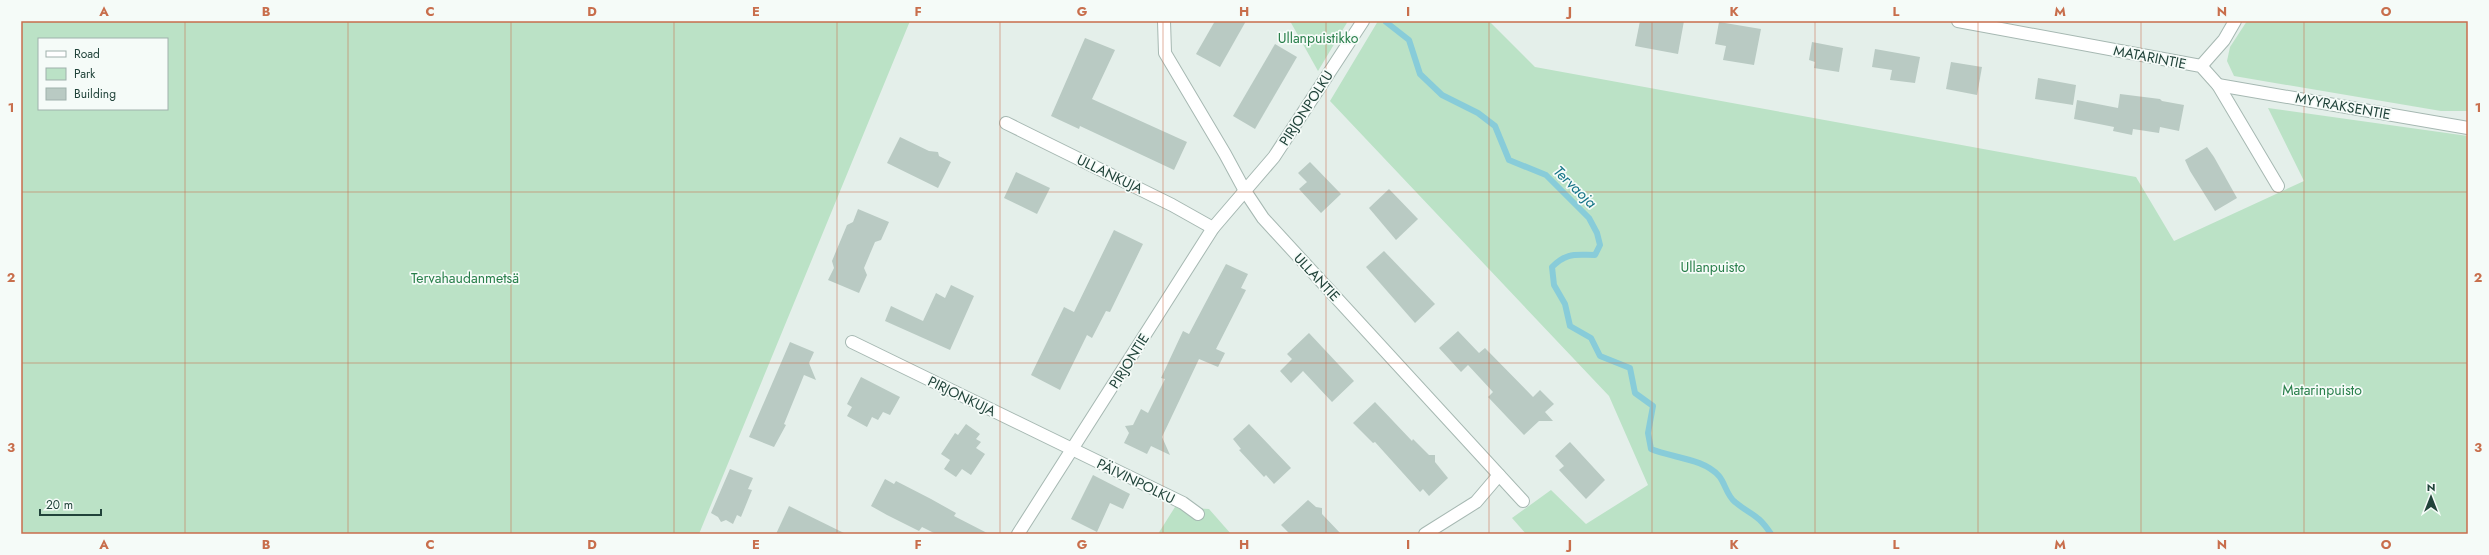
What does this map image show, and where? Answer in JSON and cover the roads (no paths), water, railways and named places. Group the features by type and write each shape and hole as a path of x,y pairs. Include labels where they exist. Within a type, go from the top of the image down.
{"street":[{"name":"ULLANTIE","path":"1164,21 1165,53 1225,154 1244,191 1263,218 1523,501"},
{"name":"PIRJONPOLKU","path":"1244,191 1274,157 1363,21"},
{"name":"MATARINTIE","path":"1958,21 2200,66 2218,85 2278,186"},
{"path":"2200,66 2224,40 2235,21"},
{"name":"MYYRAKSENTIE","path":"2218,85 2468,128"},
{"name":"ULLANKUJA","path":"1006,123 1172,205 1213,228"},
{"name":"PIRJONTIE","path":"1018,534 1073,450 1213,228 1244,191"},
{"name":"PIRJONKUJA","path":"852,342 1073,450"},
{"name":"PÄIVINPOLKU","path":"1073,450 1183,503 1198,514"},
{"path":"1425,534 1476,502 1500,475"}],"waterway":[{"name":"Tervaoja","path":"1386,22 1409,40 1420,74 1442,95 1478,113 1495,126 1509,160 1546,175 1589,218 1597,233 1600,245 1595,255 1572,255 1557,262 1552,267 1554,285 1565,304 1570,326 1591,338 1600,356 1630,368 1635,393 1653,406 1648,433 1651,449 1705,465 1719,476 1732,499 1758,518 1771,534"}],"park label":[{"name":"Ullanpuistikko","path":"1318,38"},
{"name":"Ullanpuisto","path":"1713,267"},
{"name":"Tervahaudanmetsä","path":"465,278"},
{"name":"Matarinpuisto","path":"2322,390"}]}
